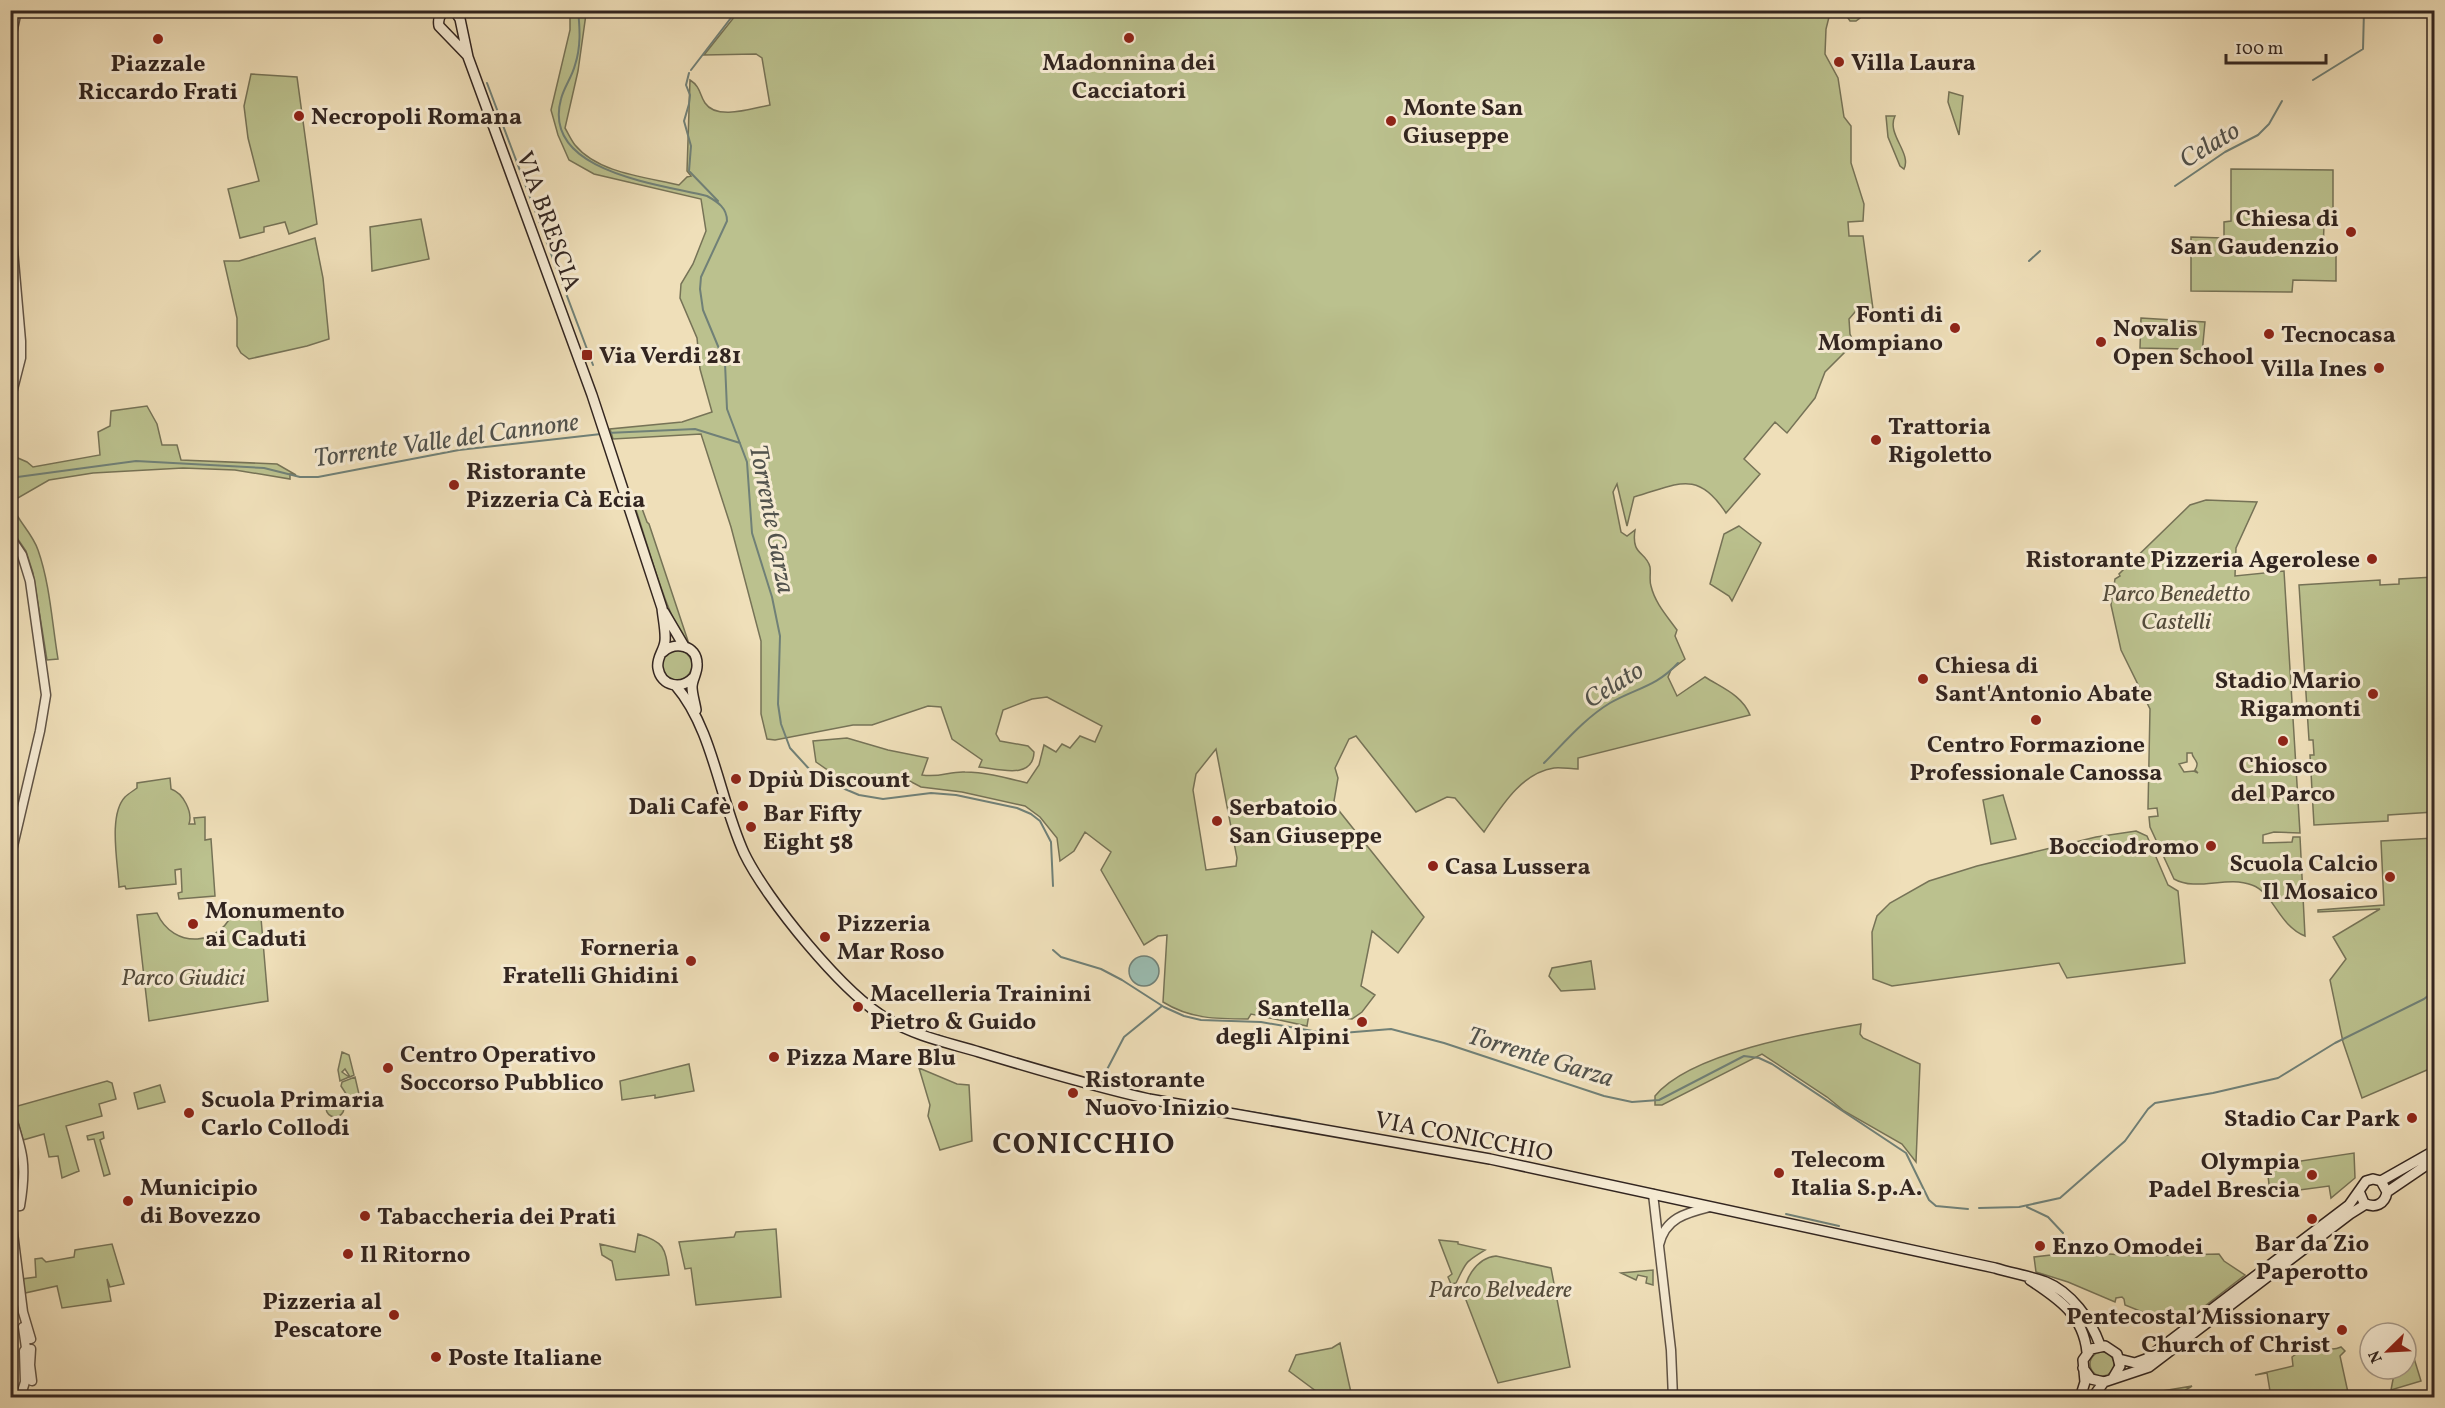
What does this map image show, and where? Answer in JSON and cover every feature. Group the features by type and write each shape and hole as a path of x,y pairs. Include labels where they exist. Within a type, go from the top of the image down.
{"main road":[{"name":"VIA BRESCIA","path":"468,57 439,26 440,13 455,11 459,16 468,57 605,433 662,608"},
{"path":"445,32 453,33 460,24"},
{"path":"662,608 684,646 692,651 697,661 692,686 698,722"},
{"path":"662,608 665,641 663,652"},
{"path":"684,646 672,646 663,652 659,657 658,670 663,680 676,686 684,695 698,722"},
{"path":"676,686 686,684 694,677"},
{"name":"VIA CONICCHIO","path":"698,722 745,854 767,890 850,990 882,1016 898,1025 1014,1063 1100,1088 1149,1099 1490,1159 1995,1269 2054,1286 2081,1311 2096,1333 2100,1345"},
{"path":"2380,1181 2434,1151"},
{"path":"2359,1191 2361,1199 2366,1204 2374,1206 2380,1204 2385,1200 2387,1192 2434,1160"},
{"path":"2119,1359 2135,1363 2146,1359 2349,1205 2366,1181 2373,1179 2380,1181 2387,1192"},
{"path":"2083,1368 2091,1379 2108,1380 2150,1367 2366,1204"},
{"name":"VIA CONICCHIO","path":"2025,1277 2052,1294 2075,1316 2085,1336 2087,1352"},
{"path":"2080,1398 2085,1382 2083,1360 2087,1352 2100,1345 2110,1347 2119,1359 2120,1366 2092,1398"}],"street":[{"path":"10,43 17,10"},
{"path":"10,215 21,358 10,401"},
{"path":"10,537 22,555 30,581 46,696 10,859"},
{"path":"10,1113 26,1177 20,1206 10,1208 30,1365 27,1388 20,1398"},
{"path":"1653,1194 1671,1350 1673,1398"},
{"path":"1658,1248 1663,1233 1673,1220 1687,1212 1710,1207"}],"green space":[{"path":"570,11 586,14 578,71 565,128 574,143 596,162 609,168 679,185 691,176 687,171 690,80 698,88 705,103 718,111 736,112 770,105 762,58 756,54 704,55 739,11 1861,11 1860,18 1856,21 1850,21 1846,15 1838,13 1829,17 1825,54 1838,78 1844,117 1851,126 1851,163 1864,204 1863,221 1848,222 1849,236 1863,236 1873,309 1855,312 1849,319 1850,334 1854,343 1825,372 1815,398 1787,433 1775,422 1744,459 1760,474 1726,513 1705,490 1695,485 1674,485 1634,497 1627,526 1617,484 1613,492 1621,532 1627,536 1635,530 1634,538 1637,549 1650,567 1650,581 1655,598 1677,630 1675,636 1685,659 1671,670 1668,677 1677,696 1705,677 1737,697 1750,715 1578,758 1578,769 1557,768 1542,771 1513,792 1484,832 1455,798 1447,797 1416,812 1356,736 1349,739 1335,768 1338,778 1334,801 1340,812 1424,917 1398,953 1372,931 1361,986 1375,995 1362,1012 1352,1019 1309,1014 1307,1026 1251,1014 1248,1019 1204,1017 1173,1008 1163,1002 1167,935 1158,936 1144,945 1101,870 1111,852 1085,832 1074,851 1060,861 1057,838 1040,817 1025,806 962,792 921,787 904,778 877,784 857,785 839,778 816,762 813,741 847,738 888,750 928,758 922,775 973,772 1027,783 1039,765 1044,745 1056,752 1062,744 1070,748 1080,736 1095,742 1102,726 1047,697 1032,699 1003,710 996,734 1000,741 1028,746 1034,752 1028,766 1014,771 979,767 982,760 952,739 941,707 928,706 872,725 853,725 775,740 767,739 761,714 761,641 731,527 701,434 613,439 610,429 682,422 712,412 700,369 697,338 680,298 681,284 693,264 706,231 701,199 594,174 569,160 558,135 551,110 570,30","holes":["1216,749 1237,858 1236,866 1206,870 1193,790 1196,774"]},
{"path":"251,74 297,77 317,224 289,234 285,222 264,227 264,232 240,238 228,189 259,181 248,138 244,106"},
{"path":"1949,92 1963,96 1959,135 1948,102"},
{"path":"1886,116 1895,116 1894,130 1905,156 1904,169 1900,166 1888,137"},
{"path":"2231,169 2333,170 2333,224 2324,225 2323,251 2336,251 2336,281 2293,280 2292,292 2191,291 2191,237 2224,238 2224,222 2231,221"},
{"path":"421,219 429,259 372,271 370,227"},
{"path":"315,238 323,278 329,339 249,359 241,353 237,346 237,318 224,261 239,261"},
{"path":"2141,318 2205,322 2201,364 2185,363 2186,349 2140,348"},
{"path":"147,406 157,424 162,445 177,445 181,460 277,464 296,475 290,474 290,479 235,470 183,468 93,473 49,480 11,502 11,455 33,467 100,455 98,432 110,426 111,411"},
{"name":"Parco Benedetto Castelli","path":"2206,500 2257,502 2236,548 2235,576 2284,571 2300,833 2274,832 2263,835 2263,843 2292,842 2293,837 2300,837 2305,936 2288,925 2266,895 2252,885 2242,882 2192,884 2174,879 2150,827 2149,817 2158,816 2157,808 2148,809 2150,709 2121,650 2111,605 2115,579 2190,505","holes":["2187,753 2192,753 2197,762 2195,770 2198,773 2184,772 2179,764 2187,762"]},
{"path":"11,502 16,515 32,537 42,563 58,659 47,660 33,573 26,551 11,529"},
{"path":"640,503 689,644 673,619 658,580 635,507"},
{"path":"1739,526 1761,543 1732,601 1729,596 1710,584 1724,534"},
{"path":"2434,577 2434,812 2388,815 2388,821 2314,825 2310,755 2314,755 2313,740 2309,740 2299,585 2380,580 2380,585 2399,584 2399,579"},
{"path":"677,650 688,654 692,665 688,676 677,680 666,676 662,665 666,654"},
{"path":"170,778 171,789 179,794 188,809 189,824 195,824 194,818 205,817 205,840 211,839 215,896 179,899 178,893 182,892 181,869 175,870 176,884 126,889 125,886 119,887 115,827 120,805 125,797 137,788 137,783"},
{"path":"2003,795 2016,839 1991,844 1983,800"},
{"path":"2136,831 2147,836 2168,885 2178,891 2185,963 2067,978 2059,963 1892,986 1873,979 1872,932 1877,916 1890,903 1929,881 1977,866 2096,837"},
{"path":"2434,838 2434,1067 2362,1098 2343,1042 2330,980 2346,959 2333,937 2380,909 2318,912 2318,910 2384,905 2381,841"},
{"name":"Parco Giudici","path":"260,906 268,1001 149,1021 137,915 157,913 164,925 174,933 185,938 197,939 220,930 228,921 234,908"},
{"path":"1591,961 1595,989 1561,991 1549,976 1552,968"},
{"path":"1861,1024 1860,1034 1863,1038 1920,1064 1916,1162 1902,1144 1844,1111 1762,1054 1662,1105 1655,1105 1655,1096 1672,1081 1694,1068 1721,1057 1781,1039"},
{"path":"342,1052 349,1055 354,1075 350,1077 345,1069 342,1072 349,1077 340,1081 338,1070"},
{"path":"689,1064 694,1091 655,1098 655,1095 622,1100 620,1081"},
{"path":"919,1068 957,1084 969,1085 972,1141 940,1150 928,1116 930,1105"},
{"path":"355,1077 361,1103 357,1104 350,1100 341,1086 342,1082"},
{"path":"107,1081 112,1083 116,1099 99,1104 102,1116 66,1126 79,1171 62,1178 58,1156 49,1157 44,1134 23,1140 14,1107"},
{"path":"160,1085 165,1102 138,1109 134,1093"},
{"path":"335,1099 341,1102 344,1108 341,1114 335,1117 329,1114 326,1108 329,1102"},
{"path":"103,1132 104,1138 100,1140 110,1174 104,1176 94,1139 88,1140 87,1136"},
{"name":"Olympia Padel Brescia","path":"2354,1153 2355,1178 2331,1198 2329,1186 2270,1194 2267,1166"},
{"path":"776,1229 781,1297 696,1305 691,1268 685,1269 679,1242 734,1237 736,1232"},
{"path":"638,1234 659,1243 665,1252 669,1275 616,1280 612,1261 602,1255 600,1244 635,1252"},
{"path":"1439,1240 1458,1242 1458,1244 1485,1250 1469,1260 1456,1283 1451,1284 1448,1277 1452,1274"},
{"path":"112,1244 124,1284 110,1287 107,1279 111,1301 62,1308 57,1286 25,1293 22,1279 36,1277 35,1259 42,1258 46,1262 74,1257 75,1250"},
{"path":"2078,1244 2080,1252 2138,1256 2219,1254 2224,1261 2245,1275 2192,1316 2167,1322 2125,1305 2122,1297 2116,1298 2115,1302 2068,1282 2036,1272 2034,1257 2062,1251 2066,1256 2075,1251 2074,1245"},
{"name":"Parco Belvedere","path":"1496,1256 1551,1268 1570,1367 1498,1383 1465,1293 1468,1279 1476,1266"},
{"path":"1653,1270 1653,1285 1646,1283 1647,1277 1638,1275 1636,1280 1621,1273"},
{"path":"2316,1340 2324,1347 2334,1349 2341,1347 2345,1351 2340,1356 2349,1397 2271,1397 2267,1373 2255,1375 2293,1366 2292,1357"},
{"path":"1340,1343 1352,1397 1324,1397 1289,1371 1296,1355 1332,1348"},
{"path":"2102,1352 2111,1355 2114,1364 2111,1373 2102,1376 2093,1373 2090,1364 2093,1355"},
{"path":"2418,1371 2421,1381 2391,1390 2393,1381 2418,1381"},
{"path":"2192,1386 2175,1397 2136,1397 2144,1394"}],"water":[{"path":"1144,956 1155,960 1159,971 1155,982 1144,986 1133,982 1129,971 1133,960"}],"waterway":[{"name":"Torrente Garza","path":"578,10 580,31 578,51 574,69 561,99 560,124 569,143 586,159 608,170 634,179 707,196 721,206 727,216 727,221 701,277 700,289 703,310 725,363 727,409 747,462 752,533 772,597 780,636 778,704 781,724 790,748 811,771 826,781 859,795 883,799 931,793 956,795 1017,808 1031,814 1040,821 1051,842 1053,886"},
{"path":"691,70 737,10"},
{"name":"Celato","path":"2313,80 2363,49 2364,10"},
{"path":"689,73 686,85 690,95 684,121 691,146 689,171 718,201"},
{"path":"487,83 542,229"},
{"name":"Celato","path":"2175,186 2225,152 2258,135 2269,124 2282,101"},
{"path":"544,235 593,365"},
{"name":"Celato","path":"2029,261 2040,251"},
{"name":"Torrente Valle del Cannone","path":"607,433 695,429 740,443"},
{"name":"Torrente Valle del Cannone","path":"10,478 136,461 264,468 300,477 318,477 459,450 601,434"},
{"name":"Celato","path":"1544,763 1575,731 1601,709 1654,682 1678,663"},
{"name":"Torrente Garza","path":"1053,950 1061,957 1101,969 1164,1007 1184,1016 1201,1020 1261,1022 1330,1034 1391,1029 1444,1043 1604,1096 1632,1102 1659,1100 1744,1056 1759,1058 1772,1064 1906,1153 1929,1200 1936,1206 1968,1209"},
{"name":"Torrente Garza","path":"1979,1208 2019,1207 2060,1198 2125,1141 2155,1103 2278,1078 2335,1043 2424,999 2434,991"},
{"path":"1101,1081 1124,1037 1162,1006"},
{"path":"938,1035 949,1039"},
{"path":"1214,1106 1300,1120"},
{"path":"2027,1207 2048,1217 2063,1233"},
{"path":"1786,1214 1839,1226"}],"place":[{"name":"Madonnina dei Cacciatori","path":"1129,38"},
{"name":"Piazzale Riccardo Frati","path":"158,39"},
{"name":"Villa Laura","path":"1839,62"},
{"name":"Necropoli Romana","path":"299,116"},
{"name":"Monte San Giuseppe","path":"1391,121"},
{"name":"Chiesa di San Gaudenzio","path":"2351,232"},
{"name":"Fonti di Mompiano","path":"1955,328"},
{"name":"Tecnocasa","path":"2269,334"},
{"name":"Novalis Open School","path":"2101,342"},
{"name":"Via Verdi 281","path":"587,355"},
{"name":"Villa Ines","path":"2379,368"},
{"name":"Trattoria Rigoletto","path":"1876,440"},
{"name":"Ristorante Pizzeria Cà Ecia","path":"454,485"},
{"name":"Ristorante Pizzeria Agerolese","path":"2372,559"},
{"name":"Chiesa di Sant'Antonio Abate","path":"1923,679"},
{"name":"Stadio Mario Rigamonti","path":"2373,694"},
{"name":"Centro Formazione Professionale Canossa","path":"2036,720"},
{"name":"Chiosco del Parco","path":"2283,741"},
{"name":"Dpiù Discount","path":"736,779"},
{"name":"Dali Cafè","path":"743,806"},
{"name":"Serbatoio San Giuseppe","path":"1217,821"},
{"name":"Bar Fifty Eight 58","path":"751,827"},
{"name":"Bocciodromo","path":"2211,846"},
{"name":"Casa Lussera","path":"1433,866"},
{"name":"Scuola Calcio Il Mosaico","path":"2390,877"},
{"name":"Monumento ai Caduti","path":"193,924"},
{"name":"Pizzeria Mar Roso","path":"825,937"},
{"name":"Forneria Fratelli Ghidini","path":"691,961"},
{"name":"Macelleria Trainini Pietro & Guido","path":"858,1007"},
{"name":"Santella degli Alpini","path":"1362,1022"},
{"name":"Pizza Mare Blu","path":"774,1057"},
{"name":"Centro Operativo Soccorso Pubblico","path":"388,1068"},
{"name":"Ristorante Nuovo Inizio","path":"1073,1093"},
{"name":"Scuola Primaria Carlo Collodi","path":"189,1113"},
{"name":"Stadio Car Park","path":"2412,1118"},
{"name":"Telecom Italia S.p.A.","path":"1779,1173"},
{"name":"Olympia Padel Brescia","path":"2312,1175"},
{"name":"Municipio di Bovezzo","path":"128,1201"},
{"name":"Tabaccheria dei Prati","path":"365,1216"},
{"name":"Bar da Zio Paperotto","path":"2312,1219"},
{"name":"Enzo Omodei","path":"2040,1246"},
{"name":"Il Ritorno","path":"348,1254"},
{"name":"Pizzeria al Pescatore","path":"394,1315"},
{"name":"Pentecostal Missionary Church of Christ","path":"2342,1330"},
{"name":"Poste Italiane","path":"436,1357"}],"district":[{"name":"CONICCHIO","path":"1084,1143"}]}
